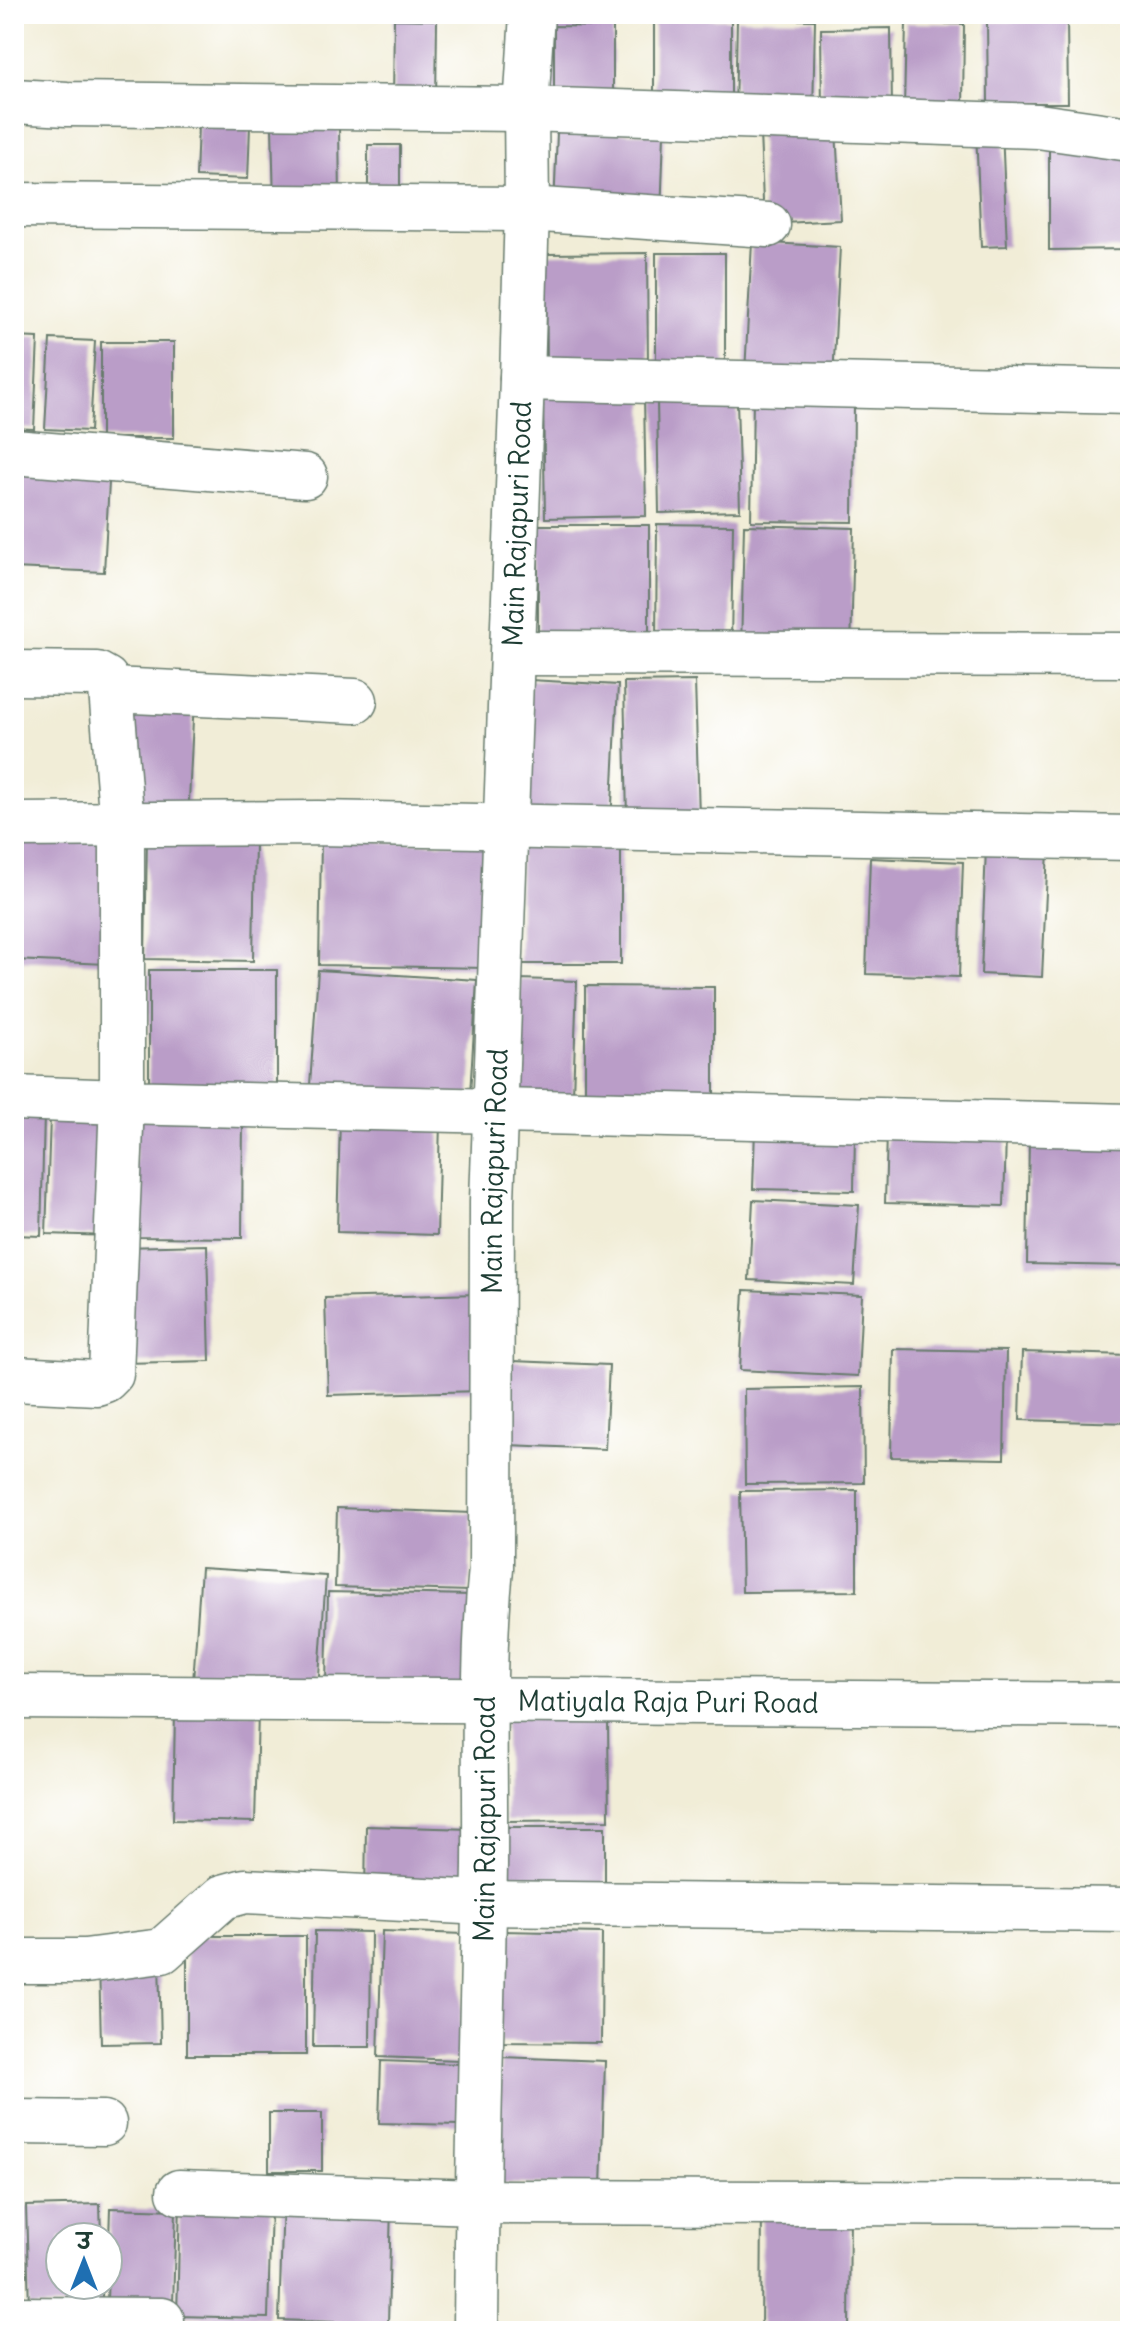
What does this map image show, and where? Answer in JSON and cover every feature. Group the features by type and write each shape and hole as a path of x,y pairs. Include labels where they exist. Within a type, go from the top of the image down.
{"street":[{"name":"Main Rajapuri Road","path":"476,2331 486,1618 491,1568 492,1201 522,378 527,209 526,109 532,14"},
{"path":"14,101 526,109 1038,126 1130,139"},
{"path":"14,205 527,209 768,225"},
{"path":"522,378 1130,392"},
{"path":"14,452 305,476"},
{"path":"513,653 1130,655"},
{"path":"14,673 97,674 106,679 111,690 122,825 122,1102 111,1374 97,1383 14,1379"},
{"path":"111,690 355,701"},
{"path":"14,825 318,823 1130,838"},
{"path":"14,1098 1130,1126"},
{"name":"Matiyala Raja Puri Road","path":"14,1697 1130,1705"},
{"path":"14,1961 85,1961 162,1951 223,1897 245,1891 484,1903 1130,1910"},
{"path":"14,2122 104,2123"},
{"path":"179,2192 476,2202 1130,2204"},
{"path":"14,2319 162,2320"}],"building":[{"path":"553,14 614,14 614,19 553,19"},
{"path":"394,19 437,20 436,102 393,102"},
{"path":"654,19 731,19 731,109 654,109"},
{"path":"737,19 815,20 813,115 735,113"},
{"path":"1067,21 1068,103 988,103 987,22"},
{"path":"906,23 964,24 963,109 904,108"},
{"path":"554,26 613,27 613,110 554,109"},
{"path":"891,28 892,110 822,110 821,29"},
{"path":"198,125 250,126 248,179 196,177"},
{"path":"339,125 340,201 274,202 272,127"},
{"path":"836,130 841,220 764,224 760,133"},
{"path":"1002,130 1007,246 981,247 976,131"},
{"path":"557,132 664,134 661,215 554,210"},
{"path":"1049,143 1130,143 1130,249 1049,250"},
{"path":"368,145 400,145 400,204 368,205"},
{"path":"752,242 840,247 833,378 745,373"},
{"path":"647,253 648,367 547,367 546,254"},
{"path":"656,253 725,253 725,374 656,374"},
{"path":"14,337 38,338 34,429 14,428"},
{"path":"50,339 95,341 90,431 45,429"},
{"path":"101,342 174,342 174,438 101,438"},
{"path":"644,393 646,516 545,518 543,396"},
{"path":"753,398 854,400 853,522 751,521"},
{"path":"737,399 740,511 659,513 657,401"},
{"path":"14,460 110,464 104,572 14,568"},
{"path":"657,524 733,525 731,644 656,643"},
{"path":"538,525 649,525 649,643 538,643"},
{"path":"744,525 854,528 851,652 741,650"},
{"path":"530,680 618,685 611,824 523,820"},
{"path":"695,681 699,817 627,819 624,682"},
{"path":"127,695 194,699 188,821 127,817"},
{"path":"14,827 110,829 107,964 14,960"},
{"path":"147,839 255,841 253,961 145,959"},
{"path":"321,841 489,844 486,968 319,965"},
{"path":"520,848 621,848 621,964 520,964"},
{"path":"986,848 1048,850 1042,977 981,974"},
{"path":"870,858 963,862 959,977 866,974"},
{"path":"149,970 277,970 277,1091 149,1091"},
{"path":"318,970 477,980 470,1095 310,1085"},
{"path":"520,979 577,981 573,1095 516,1093"},
{"path":"585,986 714,987 714,1100 585,1099"},
{"path":"14,1114 44,1114 41,1236 14,1235"},
{"path":"136,1114 243,1115 242,1238 135,1237"},
{"path":"50,1117 116,1118 112,1236 46,1234"},
{"path":"340,1119 440,1122 437,1235 337,1232"},
{"path":"755,1129 855,1131 854,1191 753,1189"},
{"path":"887,1133 1006,1135 1004,1206 885,1203"},
{"path":"1029,1138 1130,1140 1130,1266 1027,1264"},
{"path":"753,1200 859,1205 854,1285 749,1280"},
{"path":"207,1245 210,1361 124,1363 122,1247"},
{"path":"744,1290 862,1295 858,1376 740,1370"},
{"path":"479,1294 482,1391 328,1395 325,1298"},
{"path":"893,1349 1006,1351 1004,1459 891,1457"},
{"path":"1022,1352 1130,1355 1130,1423 1020,1420"},
{"path":"512,1361 609,1365 605,1449 508,1445"},
{"path":"863,1387 864,1483 745,1484 744,1389"},
{"path":"857,1490 857,1591 742,1592 740,1491"},
{"path":"337,1508 472,1513 469,1591 335,1587"},
{"path":"201,1568 326,1576 318,1690 193,1682"},
{"path":"328,1592 473,1595 471,1687 326,1684"},
{"path":"175,1712 258,1713 255,1822 173,1820"},
{"path":"608,1717 609,1820 506,1821 505,1718"},
{"path":"366,1826 471,1829 469,1899 365,1896"},
{"path":"503,1827 605,1827 605,1902 503,1903"},
{"path":"315,1931 371,1932 370,2047 313,2047"},
{"path":"382,1931 464,1934 459,2060 378,2057"},
{"path":"501,1931 602,1933 601,2043 500,2042"},
{"path":"187,1936 306,1936 306,2055 187,2055"},
{"path":"159,1959 161,2043 101,2044 99,1960"},
{"path":"501,2057 605,2061 601,2187 497,2183"},
{"path":"381,2061 461,2064 459,2125 379,2123"},
{"path":"269,2113 322,2113 322,2171 269,2171"},
{"path":"283,2200 391,2204 388,2324 279,2320"},
{"path":"180,2202 271,2204 268,2318 177,2316"},
{"path":"100,2204 101,2221 44,2221 44,2301 102,2301 102,2306 29,2307 26,2206"},
{"path":"110,2208 176,2210 173,2304 107,2302 124,2301 124,2221 110,2221"},
{"path":"762,2208 850,2208 849,2331 761,2331"}]}
